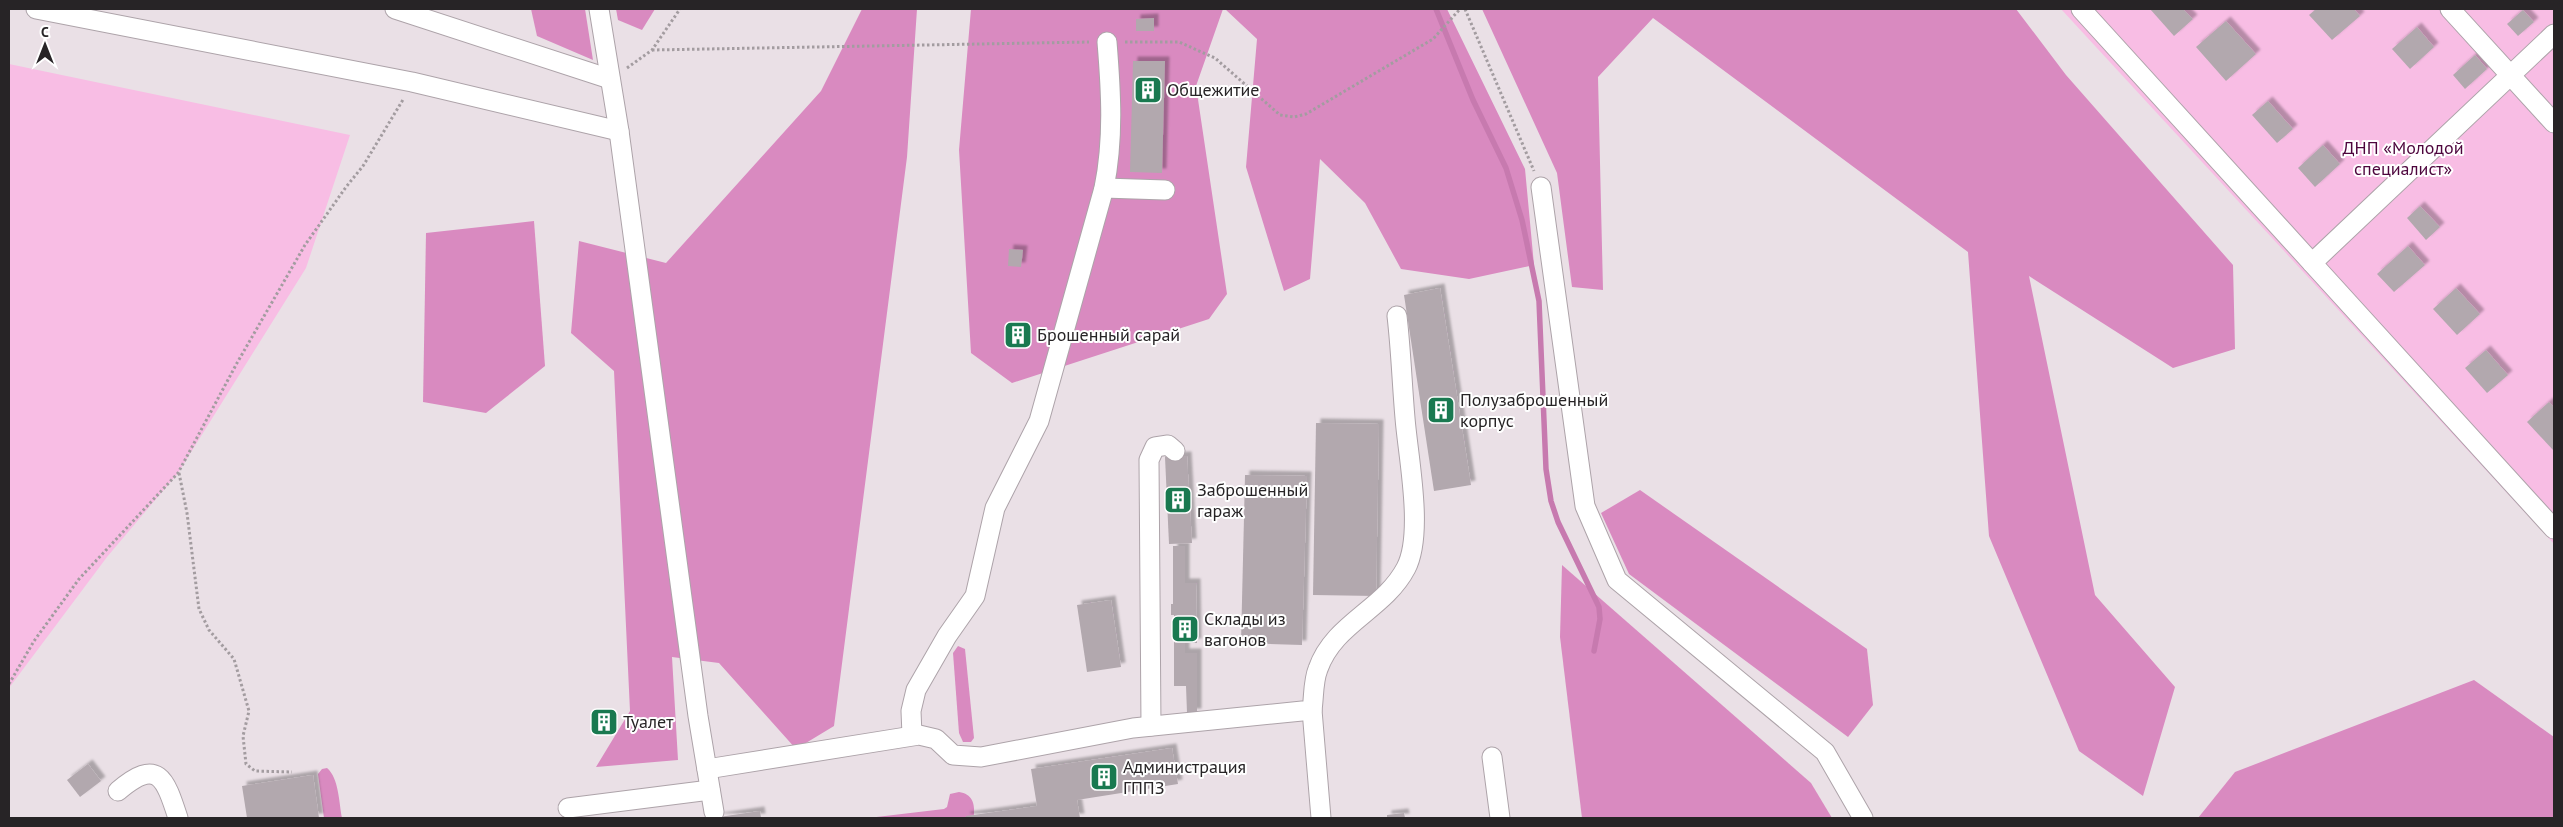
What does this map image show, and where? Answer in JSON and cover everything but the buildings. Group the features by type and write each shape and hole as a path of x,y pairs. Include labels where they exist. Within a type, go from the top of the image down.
{"street":[{"path":"36,9 412,82 619,131"},
{"path":"395,9 610,79"},
{"path":"599,9 619,131 706,769 714,812"},
{"path":"2081,9 2554,529"},
{"path":"2450,9 2554,123"},
{"path":"2312,263 2554,34"},
{"path":"912,735 911,711 916,690 947,636 975,596 995,508 1039,421 1104,188 1110,158 1111,125 1107,42"},
{"path":"1541,187 1585,506 1617,580 1825,752 1863,818"},
{"path":"1104,188 1165,190"},
{"path":"1321,818 1312,710 1317,671 1330,644 1342,630 1382,599 1396,583 1407,567 1412,549 1413,494 1397,316"},
{"path":"1151,726 1149,460 1155,447 1168,445 1176,451"},
{"path":"706,769 912,735 936,739 953,755 981,757 1151,726 1312,710"},
{"path":"1492,757 1500,818"},
{"path":"118,791 134,778 143,774 152,774 160,777 166,785 178,818"},
{"path":"568,808 710,790"}],"path":[{"path":"610,79 652,50 680,9"},
{"path":"652,50 1180,42 1215,58 1280,115 1294,117 1306,114 1433,39 1460,9"},
{"path":"1465,9 1541,187"},
{"path":"9,684 34,640 79,579 178,473 237,363 305,245 368,159 412,82"},
{"path":"178,473 187,513 199,609 209,630 234,659 249,711 242,736 246,764 255,771 292,772"}],"green space":[{"name":"ДНП «Молодой специалист»","path":"2061,9 2554,9 2554,544"},
{"path":"9,64 350,135 306,268 178,473 107,557 9,688"}],"shaded area":[{"path":"531,9 585,9 593,60 537,36"},
{"path":"616,9 655,9 642,30 618,20"},
{"path":"862,9 917,9 907,157 834,726 796,749 719,663 672,657 678,760 596,767 630,711 614,371 571,333 579,241 666,263 821,91"},
{"path":"971,9 1223,9 1196,86 1227,294 1209,319 1012,383 971,353 959,150"},
{"path":"1225,9 1447,9 1525,169 1534,265 1469,279 1401,269 1365,203 1320,159 1310,279 1284,291 1246,167 1257,39"},
{"path":"1482,9 2016,9 2066,75 2233,265 2235,349 2173,368 2029,276 2095,595 2175,687 2143,796 2079,751 1989,536 1968,252 1653,18 1598,77 1603,290 1572,287 1557,173"},
{"path":"534,221 545,366 486,413 423,402 426,233"},
{"path":"1640,490 1867,649 1873,705 1848,737 1629,574 1601,513"},
{"path":"1562,565 1811,783 1832,818 1582,818 1560,637"},
{"path":"958,646 965,649 974,738 971,742 963,742 959,733 953,653"},
{"path":"2474,680 2554,737 2554,818 2198,818 2235,772"},
{"path":"327,768 331,772 336,784 342,818 324,818 318,774 322,769"},
{"path":"959,792 967,795 972,800 974,815 966,818 868,818 944,809 947,807 950,794"}],"waterway":[{"path":"1436,9 1473,100 1506,168 1522,220 1539,301 1546,469 1551,501 1558,522 1599,607 1600,619 1594,651"}],"place":[{"name":"Общежитие","path":"1148,90"},
{"name":"Брошенный сарай","path":"1018,335"},
{"name":"Полузаброшенный корпус","path":"1441,410"},
{"name":"Заброшенный гараж","path":"1178,500"},
{"name":"Склады из вагонов","path":"1185,629"},
{"name":"Туалет","path":"604,722"},
{"name":"Администрация ГППЗ","path":"1104,777"}]}
